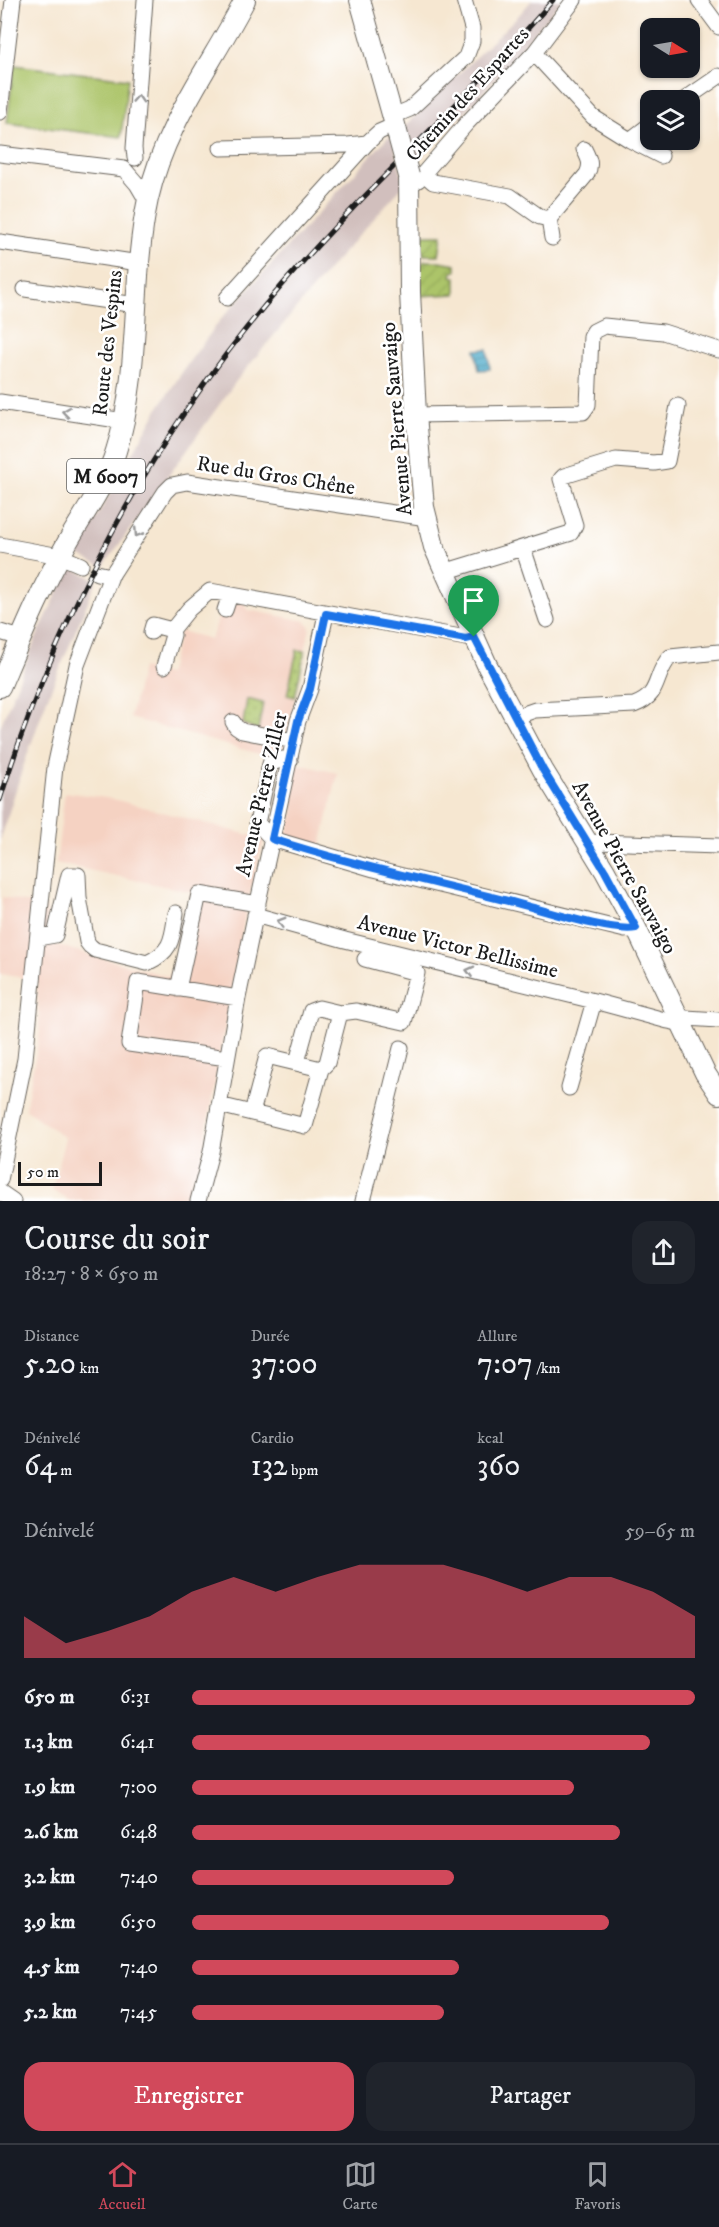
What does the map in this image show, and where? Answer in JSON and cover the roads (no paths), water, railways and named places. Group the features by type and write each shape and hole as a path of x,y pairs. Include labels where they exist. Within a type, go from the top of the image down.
{"main road":[{"name":"Route des Vespins","path":"0,687 60,556 108,473 124,421 147,201 142,173 180,115 245,0"},
{"name":"Avenue Pierre Sauvaigo","path":"360,0 395,124 414,178 410,292 416,415 427,518 434,547 474,637 515,717 543,770 590,845 636,928 705,1073 719,1094"}],"street":[{"path":"0,112 13,0"},
{"path":"142,173 135,158 134,148 145,0"},
{"path":"227,298 367,143 379,132 395,124 466,57 472,40 472,28 464,0"},
{"name":"Chemin des Espartes","path":"414,178 534,53 574,0"},
{"path":"699,0 719,27"},
{"path":"534,53 593,117 661,156"},
{"path":"699,90 719,76"},
{"path":"630,140 640,132"},
{"path":"220,148 367,143"},
{"path":"552,238 549,219 591,167 591,161 584,149"},
{"path":"0,153 142,173"},
{"path":"135,158 130,159 142,173"},
{"path":"414,178 510,196 540,217 549,219"},
{"path":"0,242 139,263"},
{"path":"25,289 136,305"},
{"path":"416,415 583,412 588,405 591,336 594,331 604,327 663,332 719,350"},
{"path":"0,402 124,421"},
{"path":"444,572 574,530 575,525 561,483 564,476 616,460 654,463 667,461 678,406"},
{"name":"Rue du Gros Chêne","path":"0,1180 25,1059 55,767 77,664 104,574 165,492 172,485 187,482 427,518"},
{"path":"0,544 60,556 81,565"},
{"path":"523,548 547,620"},
{"path":"164,666 173,635 172,630 189,609 210,591 227,603 322,613 466,639 474,637"},
{"name":"Avenue Pierre Ziller","path":"198,1201 210,1158 256,909 300,713 310,689 322,613"},
{"path":"151,632 153,625 172,630"},
{"path":"0,632 21,638"},
{"path":"515,717 535,710 634,705 643,702 655,690 665,662 670,657 719,652"},
{"path":"233,722 236,728 242,731 294,741"},
{"path":"272,839 374,868 625,930 636,928"},
{"path":"590,845 597,842 719,846"},
{"path":"38,938 55,935 69,875 78,875 87,942 95,950 147,963 166,951 171,943 176,913"},
{"name":"Avenue Victor Bellissime","path":"178,989 199,894 256,909 345,940 526,985 652,1015 676,1014 686,1018 719,1020"},
{"path":"297,1062 311,1011 319,1008 340,1013 356,1011 404,1022 417,973 365,959"},
{"path":"227,1058 129,1044 138,982 238,998"},
{"path":"569,1088 594,1001"},
{"path":"219,1105 305,1126 321,1069 327,1063 340,1013"},
{"path":"363,1201 400,1048"},
{"path":"252,1113 267,1056 321,1069"},
{"path":"0,1192 13,1201"}],"water":[{"path":"487,349 490,369 479,370 475,350"}],"railway":[{"path":"0,800 24,730 81,593 152,462 193,400 237,340 316,247 521,37 553,0"}]}
